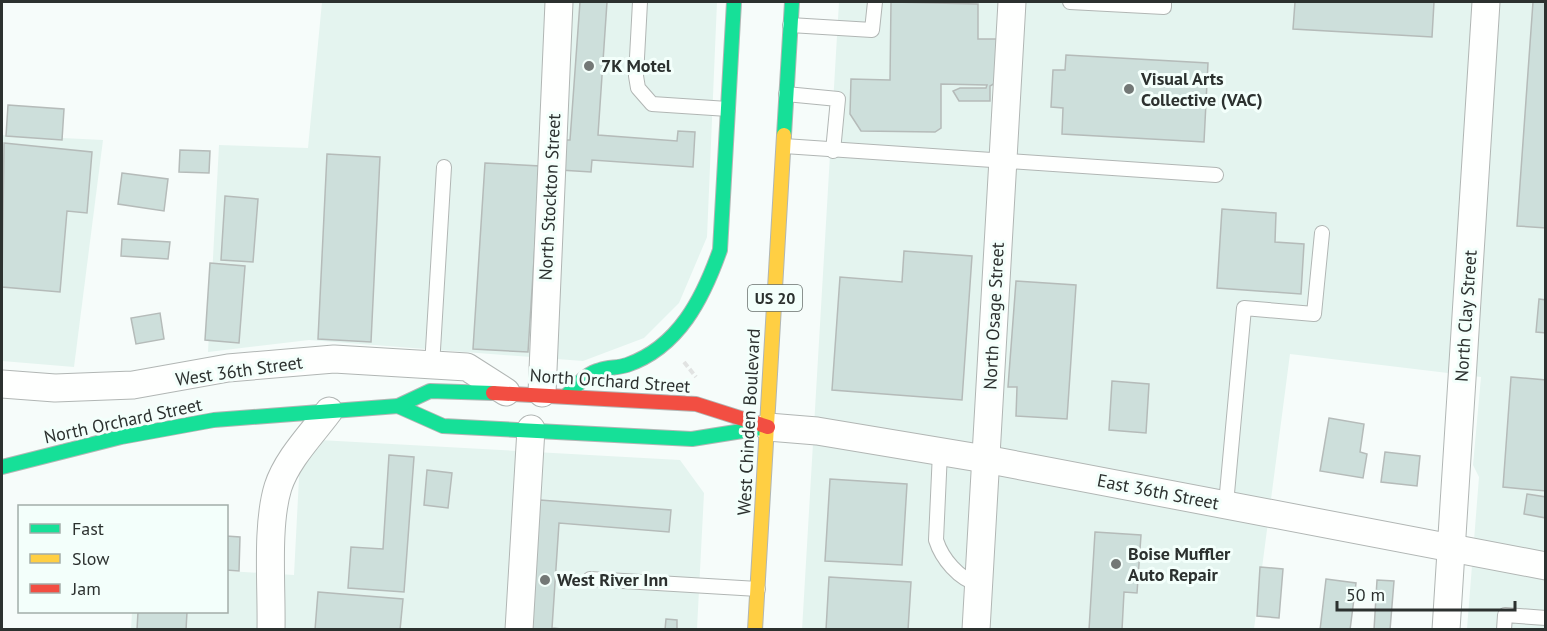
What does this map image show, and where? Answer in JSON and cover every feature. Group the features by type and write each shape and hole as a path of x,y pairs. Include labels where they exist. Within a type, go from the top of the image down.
{"main road":[{"path":"555,394 594,371 628,366 678,332 695,312 720,250 734,2"},
{"name":"West Chinden Boulevard","path":"755,630 792,2"},
{"name":"North Orchard Street","path":"2,467 122,437 214,420 398,406 430,391 555,394 696,404 768,427"},
{"name":"North Orchard Street","path":"398,406 443,426 692,439 768,427"}],"street":[{"name":"North Stockton Street","path":"555,394 559,2"},
{"name":"North Osage Street","path":"976,630 1012,2"},
{"name":"North Clay Street","path":"1446,630 1486,2"},
{"name":"West 36th Street","path":"2,384 55,388 133,385 228,368 334,359 467,367 506,392"},
{"path":"271,630 273,521 278,487 291,461 329,411"},
{"name":"East 36th Street","path":"768,427 817,431 985,459 1545,567"},
{"path":"519,630 531,429"}],"lane":[{"path":"640,2 636,76 642,94 652,104 728,109"},
{"path":"790,25 872,30 875,2"},
{"path":"1070,2 1164,7 1164,2"},
{"path":"786,94 838,99 833,151"},
{"path":"783,146 1215,175"},
{"path":"432,366 444,167"},
{"path":"1226,504 1244,308 1314,314 1322,233"},
{"path":"940,452 936,540 939,548 955,569 970,582 978,584"},
{"path":"590,579 758,589"},
{"path":"1504,630 1505,615 1545,618"}],"path":[{"path":"683,361 698,380"}],"shaded area":[{"path":"322,2 717,2 707,237 679,303 644,338 583,361 309,340 208,352 219,145 308,148"},
{"path":"839,2 1545,2 1545,629 1467,629 1479,477 1473,465 1481,377 1290,354 1254,629 802,630"},
{"path":"2,135 103,140 74,367 2,361"},
{"path":"301,439 680,460 704,493 697,629 131,630 132,613 228,613 228,571 294,575"}],"building":[{"name":"7K Motel","path":"580,2 607,2 598,135 677,141 678,131 695,132 693,167 592,160 591,172 560,170 562,140 570,140"},
{"path":"891,2 978,4 978,39 997,39 997,82 990,86 990,101 959,101 953,91 960,88 986,88 987,85 941,84 941,128 935,132 861,131 850,114 851,79 890,80"},
{"path":"1295,2 1434,2 1432,37 1293,29"},
{"path":"1533,2 1546,2 1546,228 1517,226"},
{"name":"Visual Arts Collective (VAC)","path":"1066,55 1208,63 1204,142 1062,134 1063,108 1051,107 1053,70 1065,70"},
{"path":"8,105 64,109 62,140 6,136"},
{"path":"4,143 92,152 87,213 67,211 60,292 2,287"},
{"path":"180,150 210,151 209,173 179,172"},
{"path":"327,154 380,157 371,342 318,339"},
{"path":"485,163 540,166 528,352 473,349"},
{"path":"122,173 168,179 164,211 118,204"},
{"path":"225,196 258,199 253,262 221,260"},
{"path":"1222,209 1276,213 1275,242 1304,244 1301,294 1217,288"},
{"path":"122,239 170,242 168,259 121,256"},
{"path":"904,251 972,256 962,400 832,390 840,277 902,282"},
{"path":"210,263 245,266 239,343 205,340"},
{"path":"1016,281 1076,285 1067,419 1016,416 1017,387 1008,387"},
{"path":"1539,299 1546,300 1546,333 1536,332"},
{"path":"160,313 164,339 136,344 131,318"},
{"path":"1511,377 1546,380 1546,491 1503,487"},
{"path":"1112,381 1149,384 1146,433 1109,430"},
{"path":"1329,418 1364,424 1360,452 1367,454 1363,478 1320,471"},
{"path":"1385,452 1420,456 1417,486 1381,482"},
{"path":"389,455 414,457 404,592 348,588 351,547 383,549"},
{"path":"427,470 452,473 448,508 424,505"},
{"path":"830,479 907,484 902,565 825,561"},
{"path":"1527,494 1546,497 1546,518 1524,514"},
{"name":"West River Inn","path":"540,500 671,510 669,532 559,523 552,628 572,630 531,630"},
{"name":"Boise Muffler Auto Repair","path":"1095,532 1141,535 1137,593 1124,592 1122,630 1089,630"},
{"path":"228,536 240,537 239,571 228,570"},
{"path":"1260,567 1283,569 1279,618 1257,616"},
{"path":"829,577 911,582 908,630 826,630"},
{"path":"1326,579 1356,583 1350,630 1320,630"},
{"path":"1377,580 1394,581 1390,630 1374,630"},
{"path":"318,592 403,599 400,630 315,630"},
{"path":"138,613 187,613 186,630 137,630"},
{"name":"West River Inn","path":"666,619 677,620 677,630 665,630"}],"traffic: fast":[{"path":"567,395 590,374 627,365 661,346 687,319 706,286 720,250 734,2"},
{"path":"784,135 792,2"},
{"path":"2,467 121,437 214,420 398,406 430,391 493,393"},
{"path":"398,406 443,426 692,439 761,428"}],"traffic: slow":[{"path":"755,630 784,135"}],"traffic: jam":[{"path":"493,393 696,404 768,427"}],"place":[{"name":"7K Motel","path":"589,66"},
{"name":"Visual Arts Collective (VAC)","path":"1129,89"},
{"name":"Boise Muffler Auto Repair","path":"1116,564"},
{"name":"West River Inn","path":"545,580"}]}
